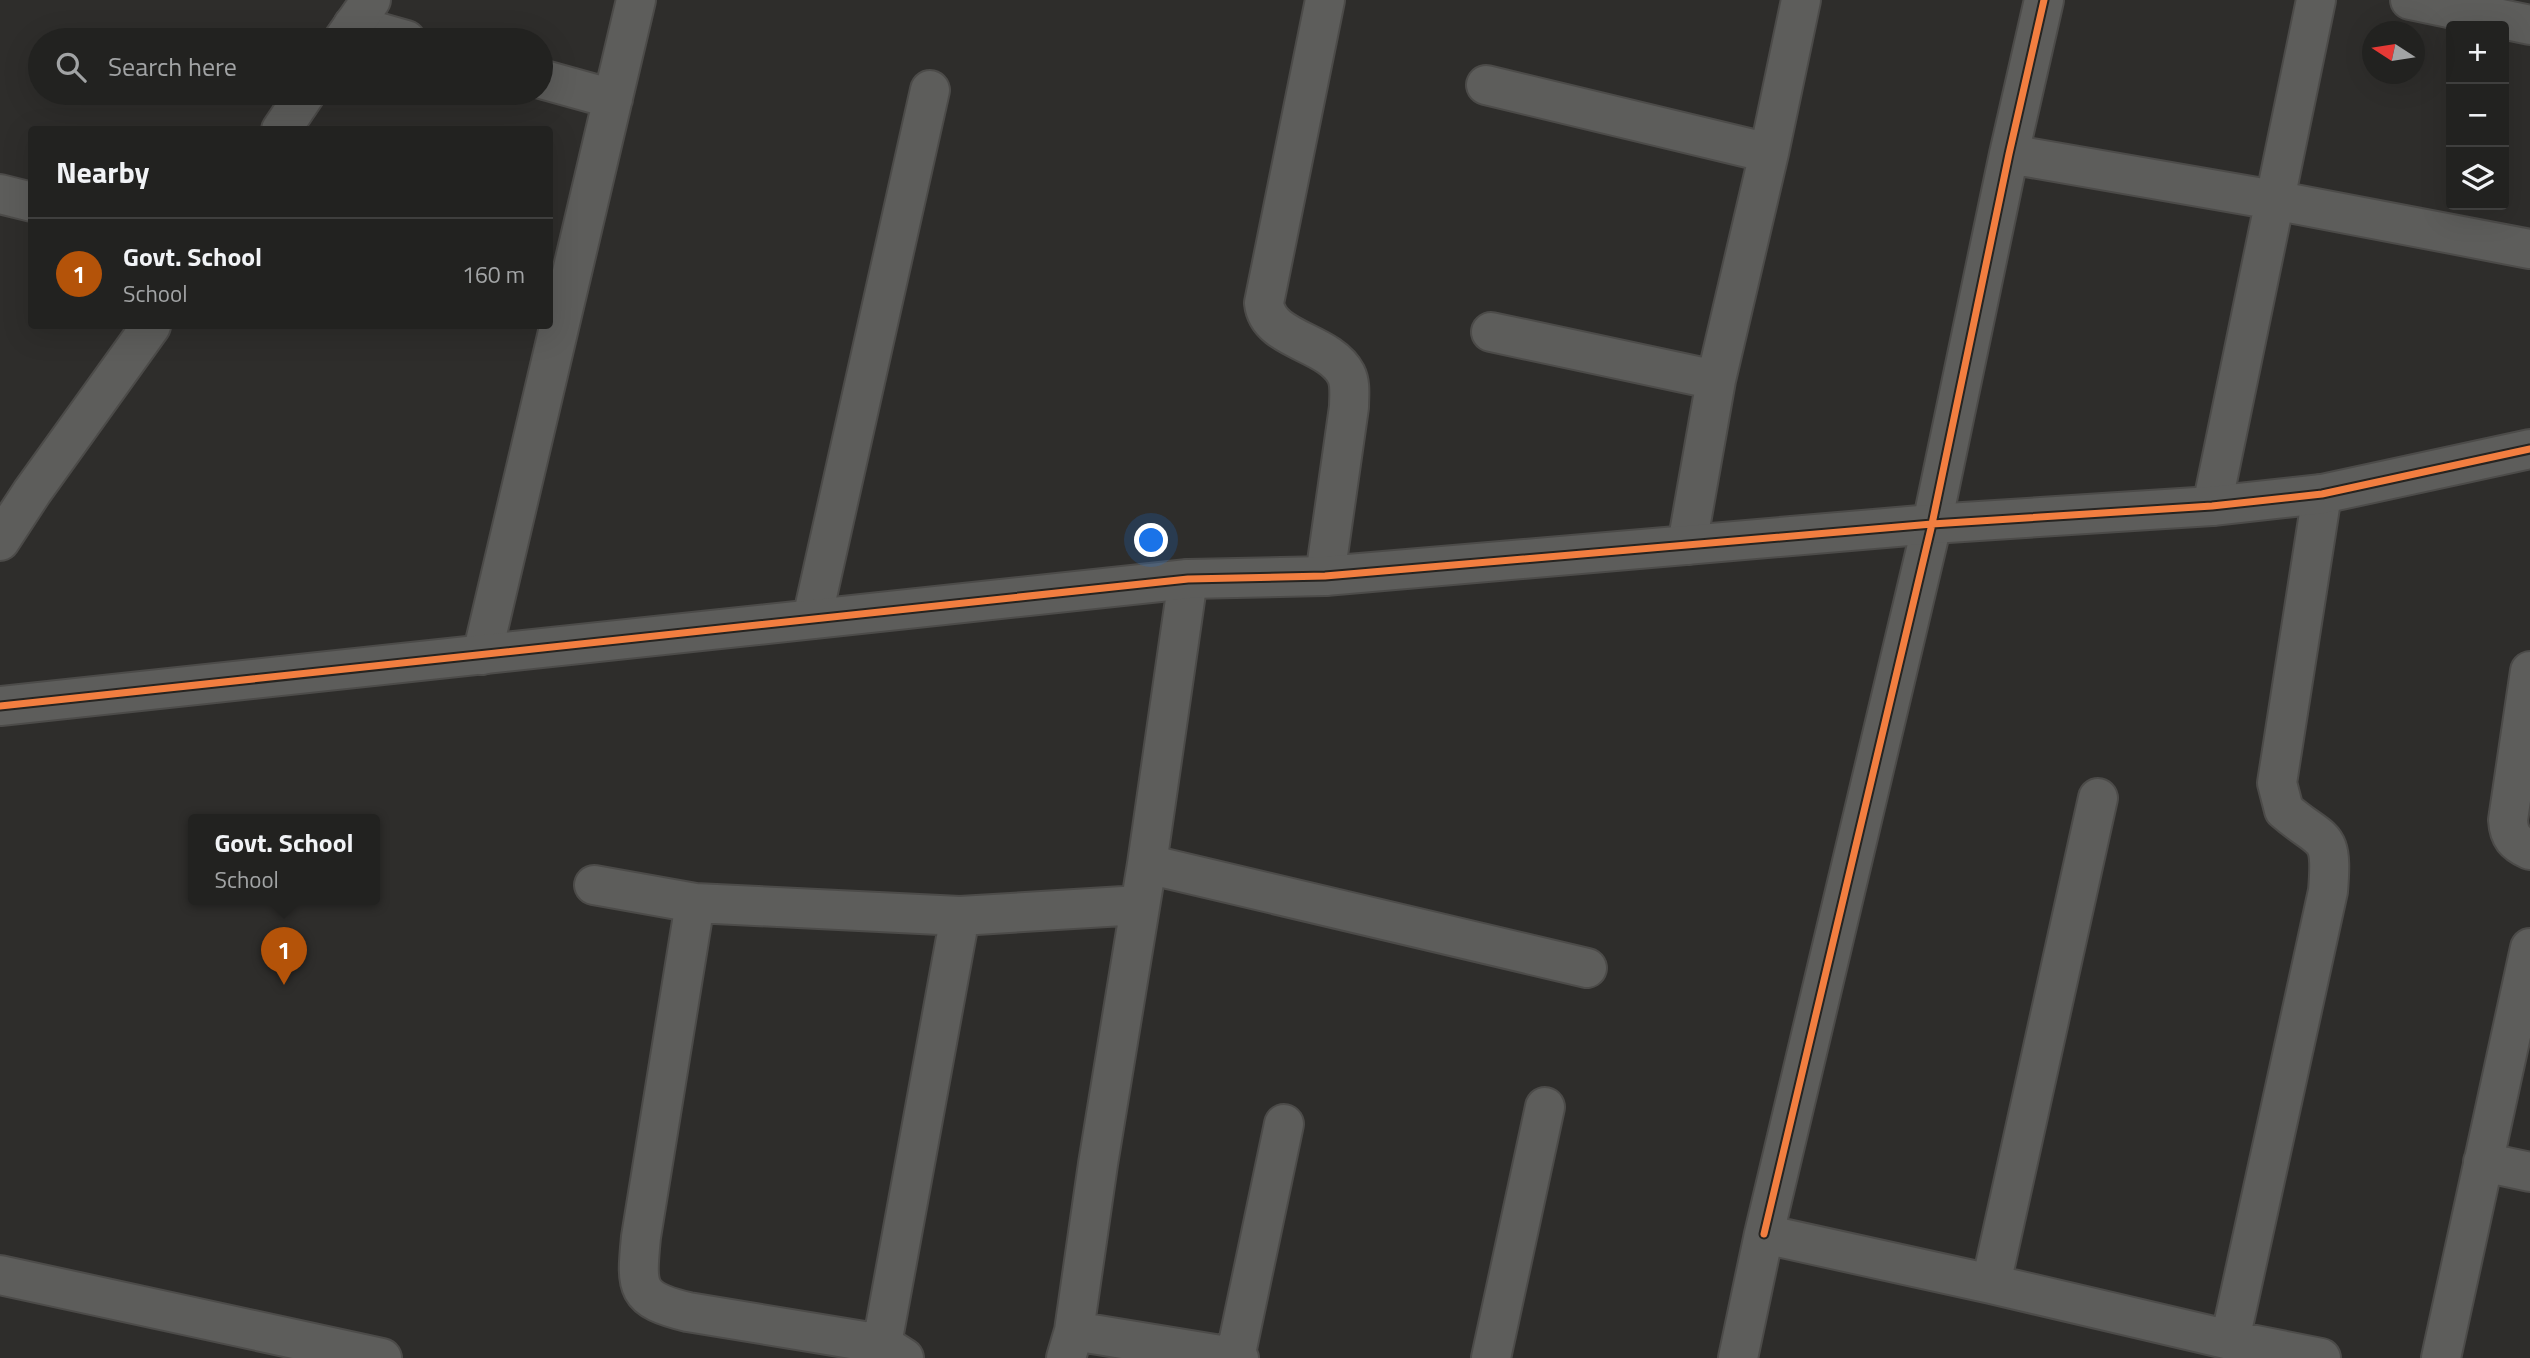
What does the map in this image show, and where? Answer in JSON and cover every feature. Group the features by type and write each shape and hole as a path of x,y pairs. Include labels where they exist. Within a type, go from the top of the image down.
{"street":[{"path":"553,297 565,236 613,99 636,0"},
{"path":"1325,0 1264,303 1265,312 1273,324 1327,354 1346,373 1350,385 1325,576"},
{"path":"1687,545 1716,380 1769,153 1801,0"},
{"path":"1738,1358 1764,1234 1932,524 2044,0"},
{"path":"2410,0 2530,25"},
{"path":"2212,506 2312,1"},
{"path":"356,22 373,28"},
{"path":"553,82 613,99"},
{"path":"1486,85 1769,153"},
{"path":"812,619 930,90"},
{"path":"284,126 298,105"},
{"path":"2009,154 2274,200 2530,249"},
{"path":"0,194 28,201"},
{"path":"0,541 149,329"},
{"path":"482,655 547,329"},
{"path":"1491,332 1716,380"},
{"path":"0,706 1188,579 1325,576 1932,524 2212,506 2322,494 2530,449"},
{"path":"2230,1340 2328,891 2330,864 2327,845 2316,832 2284,810 2277,783 2322,494"},
{"path":"1188,579 1147,864 1070,1344 1236,1358 1284,1124"},
{"path":"2530,671 2508,820 2511,837 2516,843 2530,850"},
{"path":"1991,1284 2098,798"},
{"path":"1147,864 1587,968"},
{"path":"594,885 695,903 960,916 1140,905"},
{"path":"695,903 641,1237 638,1272 643,1290 657,1305 893,1351 960,916"},
{"path":"2441,1358 2528,966"},
{"path":"1491,1358 1545,1107"},
{"path":"2483,1162 2530,1172"},
{"path":"1764,1234 2230,1340 2321,1358"},
{"path":"0,1275 382,1358"}],"cycle path":[{"path":"1764,1234 1932,524 2044,0"},
{"path":"0,706 1188,579 1325,576 1932,524 2212,506 2322,494 2530,449"}],"place":[{"name":"Govt. School","path":"284,985"}]}
